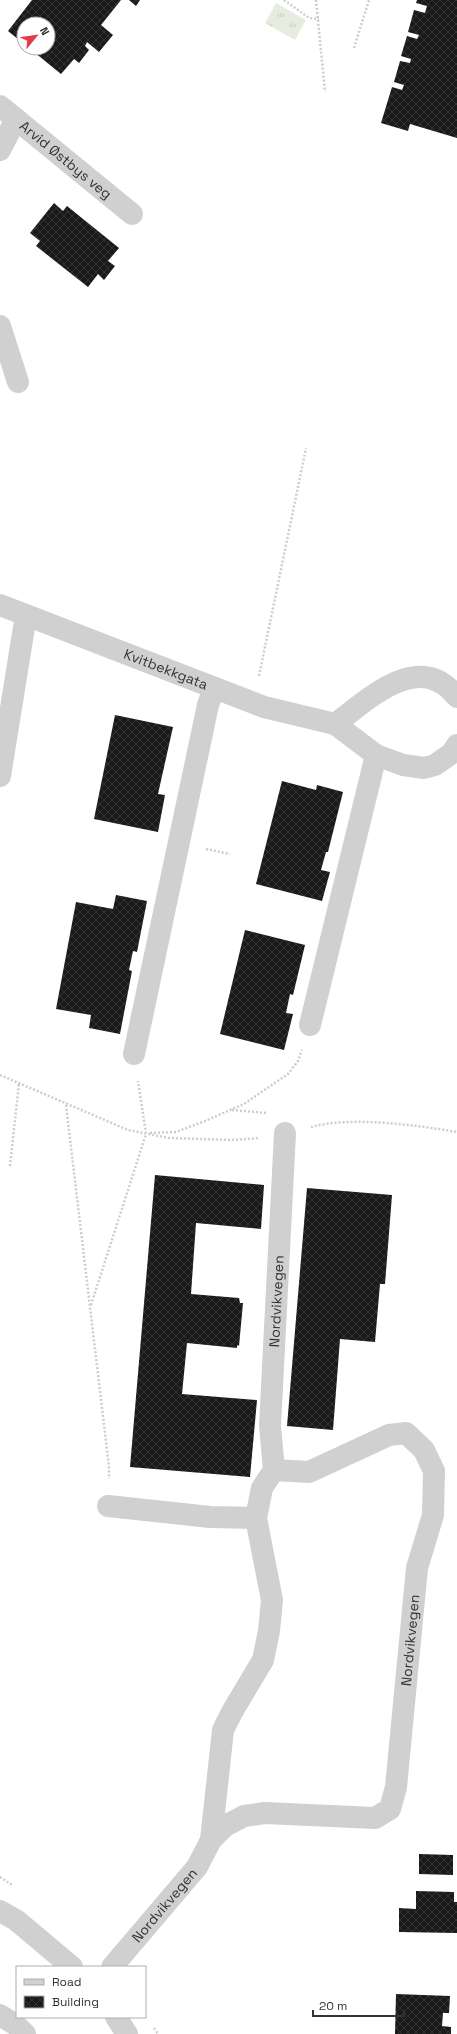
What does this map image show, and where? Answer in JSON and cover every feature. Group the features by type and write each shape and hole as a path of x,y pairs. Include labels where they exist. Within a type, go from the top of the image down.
{"street":[{"path":"0,150 8,113"},
{"name":"Arvid Østbys veg","path":"8,113 132,214"},
{"path":"0,326 18,382"},
{"name":"Kvitbekkgata","path":"0,605 253,702 335,724"},
{"path":"0,776 26,615"},
{"path":"457,696 452,690 434,679 413,676 395,682 382,689 335,724 376,754 403,765 424,768 444,760 452,753 457,745"},
{"path":"134,1054 208,705 214,688"},
{"path":"310,1025 376,754"},
{"name":"Nordvikvegen","path":"113,1966 197,1867 210,1840 223,1730 263,1660 269,1632 272,1600 256,1518 262,1488 274,1470 270,1426 285,1133"},
{"name":"Nordvikvegen","path":"210,1840 225,1826 244,1816 265,1813 375,1818 390,1809 396,1787 417,1568 433,1515 434,1471 424,1450 406,1433 390,1435 309,1472 274,1470"},
{"path":"108,1506 210,1517 256,1518"},
{"path":"0,1911 16,1920 71,1966"},
{"path":"0,2015 16,2025 25,2034"},
{"path":"117,2018 127,2034"}],"path":[{"path":"284,0 309,18 319,19"},
{"path":"316,0 325,92"},
{"path":"354,48 369,0"},
{"path":"253,702 306,448"},
{"path":"146,1134 176,1132 205,1121 250,1099 288,1074 298,1061 310,1025"},
{"path":"90,1307 146,1134 134,1054"},
{"path":"0,1075 128,1130 169,1138 232,1140 272,1136 319,1124 363,1122 434,1128 457,1132"},
{"path":"10,1166 19,1083"},
{"path":"66,1104 109,1467 108,1506"}],"green space":[{"path":"276,3 306,20 295,40 265,23"}],"building":[{"path":"32,0 121,0 101,25 113,35 99,52 87,42 85,46 89,50 79,63 74,59 61,74 39,56 56,56 56,16 20,16"},
{"path":"129,0 140,0 136,6"},
{"path":"417,0 457,0 457,138 410,124 408,131 381,123 392,87 402,90 404,85 394,82 400,61 410,63 411,59 401,56 407,36 417,39 419,35 408,32 414,10 425,13 427,6 416,3"},
{"path":"16,21 16,38 8,31"},
{"path":"54,203 63,211 67,206 119,248 108,261 115,266 104,280 98,274 88,287 36,246 40,241 30,233"},
{"path":"115,715 173,727 158,794 165,795 158,832 94,819"},
{"path":"282,781 316,790 317,785 343,792 328,852 326,852 321,870 330,872 322,901 256,884"},
{"path":"116,895 147,901 137,952 133,951 129,970 132,971 120,1034 89,1028 91,1015 56,1009 76,902 113,909"},
{"path":"245,930 305,945 293,995 290,994 286,1013 293,1014 284,1050 220,1034"},
{"path":"155,1175 264,1185 261,1229 196,1223 191,1294 239,1298 240,1303 243,1303 239,1346 237,1345 237,1348 187,1343 182,1394 257,1400 250,1477 130,1467"},
{"path":"307,1188 392,1195 385,1284 380,1284 375,1342 340,1339 333,1430 287,1426"},
{"path":"419,1854 453,1855 453,1875 419,1874"},
{"path":"416,1891 454,1892 454,1902 457,1902 457,1933 399,1932 399,1908 416,1909"},
{"path":"396,1994 450,1996 449,2013 443,2013 442,2026 451,2027 451,2034 395,2034"}]}
